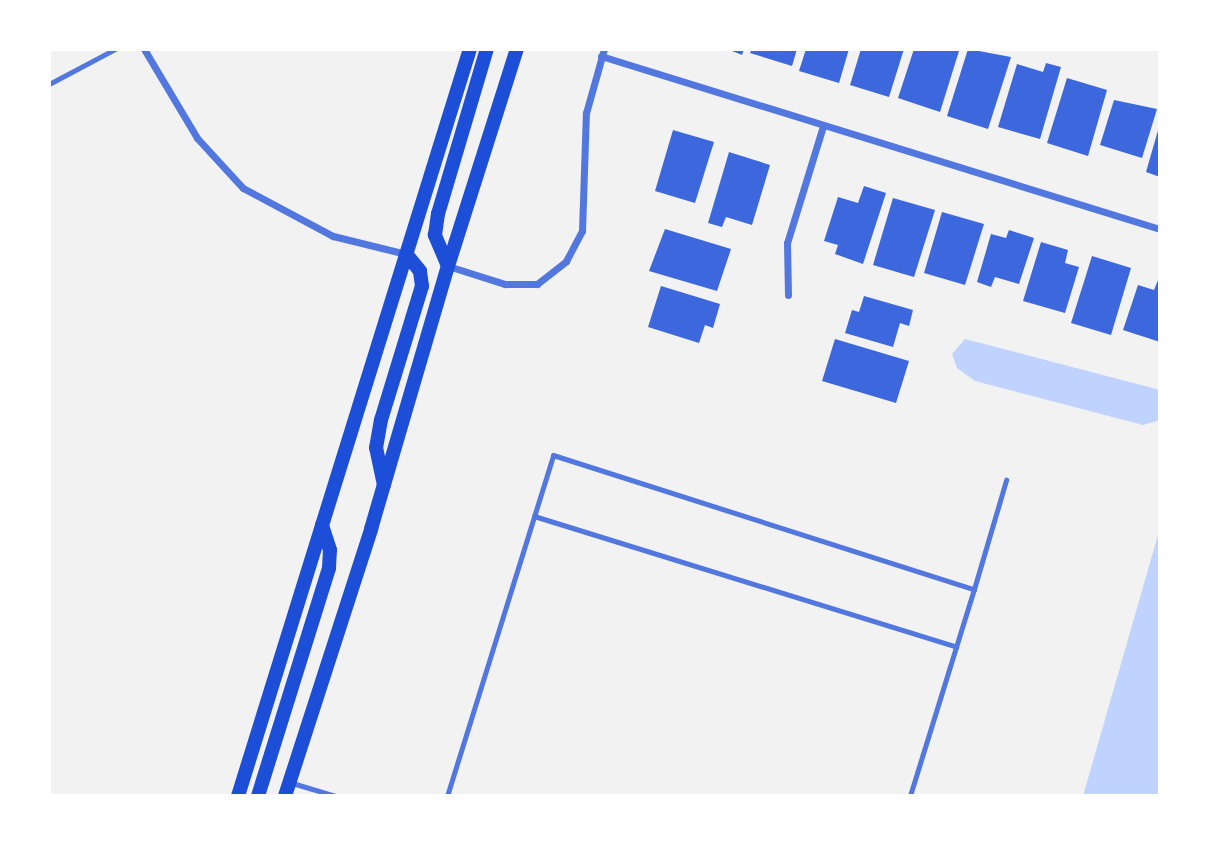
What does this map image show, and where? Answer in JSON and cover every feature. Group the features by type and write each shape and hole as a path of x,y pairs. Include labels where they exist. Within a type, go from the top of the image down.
{"main road":[{"path":"238,796 470,49"},
{"path":"447,266 435,235 438,214 487,49"},
{"path":"287,789 385,486 447,266 517,49"},
{"path":"385,486 376,448 422,286 420,271 406,254"},
{"path":"258,796 329,568 330,550 322,526"}],"street":[{"path":"144,49 197,138 243,188 333,236 406,254"},
{"path":"447,266 505,284 537,284 566,261 582,231 586,113 602,52 823,126 1160,229"},
{"path":"788,295 787,243 823,126"}],"lane":[{"path":"49,84 115,49"},
{"path":"447,796 553,455 974,589"},
{"path":"910,796 1006,480"},
{"path":"534,516 956,647"},
{"path":"287,789 336,796"}],"water":[{"path":"965,339 1160,390 1160,420 1143,425 975,381 957,368 952,354"},
{"path":"1160,528 1160,796 1083,796"}],"building":[{"path":"727,49 744,49 742,55"},
{"path":"752,49 797,49 792,66 750,53"},
{"path":"806,49 849,49 839,83 799,71"},
{"path":"861,49 904,49 889,97 850,85"},
{"path":"914,49 959,51 940,112 898,98"},
{"path":"968,49 1011,57 988,129 947,116"},
{"path":"1046,63 1061,67 1040,139 998,127 1017,64 1043,72"},
{"path":"1067,78 1107,90 1088,156 1047,143"},
{"path":"1114,100 1157,109 1142,158 1100,145"},
{"path":"1160,127 1160,177 1146,172"},
{"path":"673,130 714,142 695,203 655,191"},
{"path":"729,152 770,165 752,225 726,217 722,227 708,223"},
{"path":"864,186 886,193 863,264 835,254 838,245 824,241 838,197 858,203"},
{"path":"893,198 935,210 914,277 873,265"},
{"path":"942,212 984,224 965,285 924,273"},
{"path":"665,229 731,249 717,291 649,271"},
{"path":"1009,230 1034,238 1019,284 995,277 991,287 977,282 991,234 1006,238"},
{"path":"1041,242 1068,250 1065,263 1079,267 1065,313 1023,301"},
{"path":"1092,256 1131,268 1111,335 1071,323"},
{"path":"1160,275 1160,342 1123,330 1138,285 1154,290"},
{"path":"661,286 720,304 713,328 705,325 699,343 648,327"},
{"path":"864,296 913,310 909,326 900,323 893,347 845,333 852,310 859,312"},
{"path":"835,339 909,361 896,403 822,381"}]}
